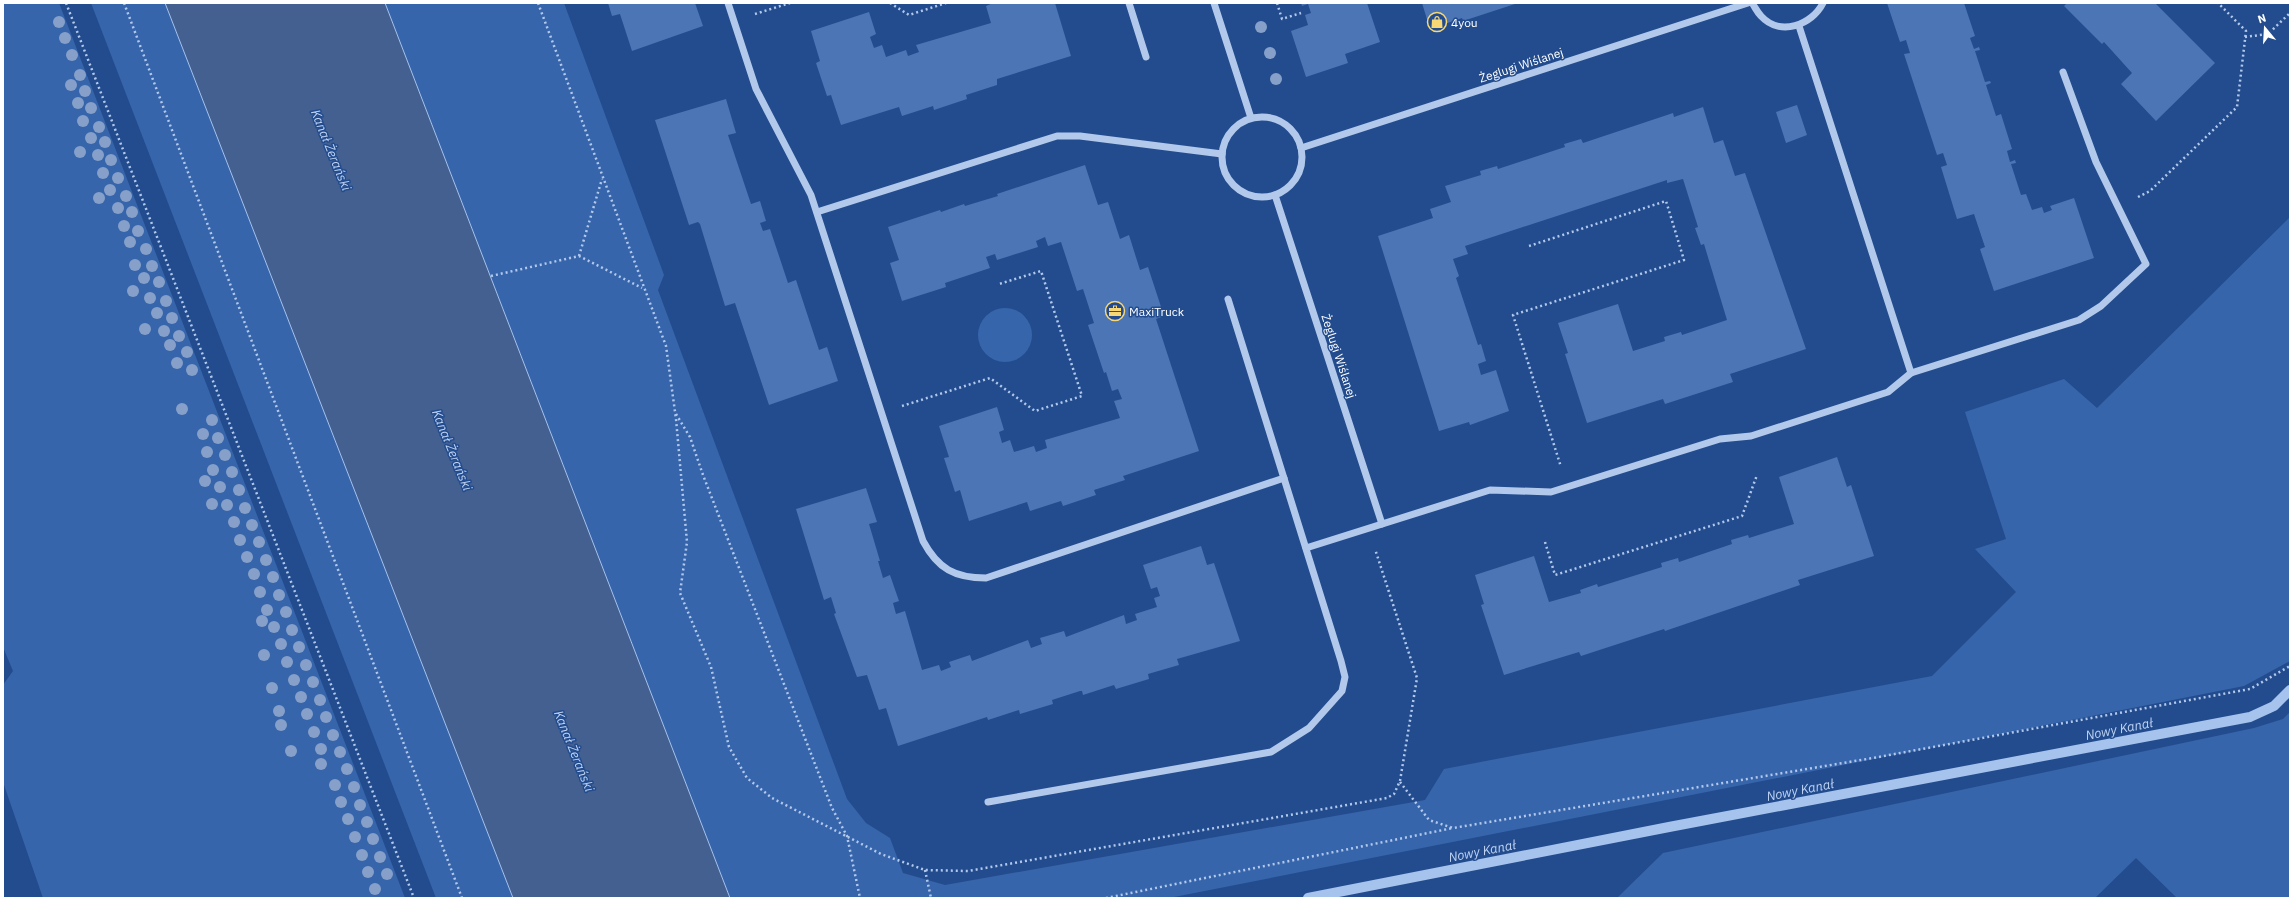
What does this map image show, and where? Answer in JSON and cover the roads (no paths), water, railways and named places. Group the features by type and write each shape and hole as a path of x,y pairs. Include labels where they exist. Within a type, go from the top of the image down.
{"street":[{"path":"728,3 756,89 811,195 923,541 931,556 943,567 956,574 971,578 986,578 1284,478"},
{"path":"1129,3 1146,57"},
{"path":"1214,3 1251,118"},
{"name":"Żeglugi Wiślanej","path":"1301,148 1748,3"},
{"path":"1752,3 1761,17 1772,24 1786,27 1799,26 1811,20 1823,3"},
{"path":"1799,26 1911,373"},
{"path":"1306,548 1490,490 1551,492 1720,439 1751,436 1888,392 1911,373 2079,320 2102,306 2146,264 2096,162 2062,72"},
{"path":"1251,118 1268,118 1284,124 1296,136 1301,148 1300,170 1290,186 1275,195 1259,197 1244,193 1231,183 1224,169 1222,154 1226,138 1233,130 1251,118"},
{"path":"817,212 1057,136 1080,136 1222,154"},
{"name":"Żeglugi Wiślanej","path":"1275,195 1382,524"},
{"path":"988,802 1270,752 1309,728 1342,691 1345,677 1228,300"}],"water":[{"name":"Kanał Żerański","path":"165,3 385,3 730,898 513,898"}],"waterway":[{"name":"Nowy Kanał","path":"1308,898 1669,827 2250,717 2274,706 2290,690"}],"place":[{"name":"4you","path":"1437,22"},
{"name":"MaxiTruck","path":"1115,311"}]}
